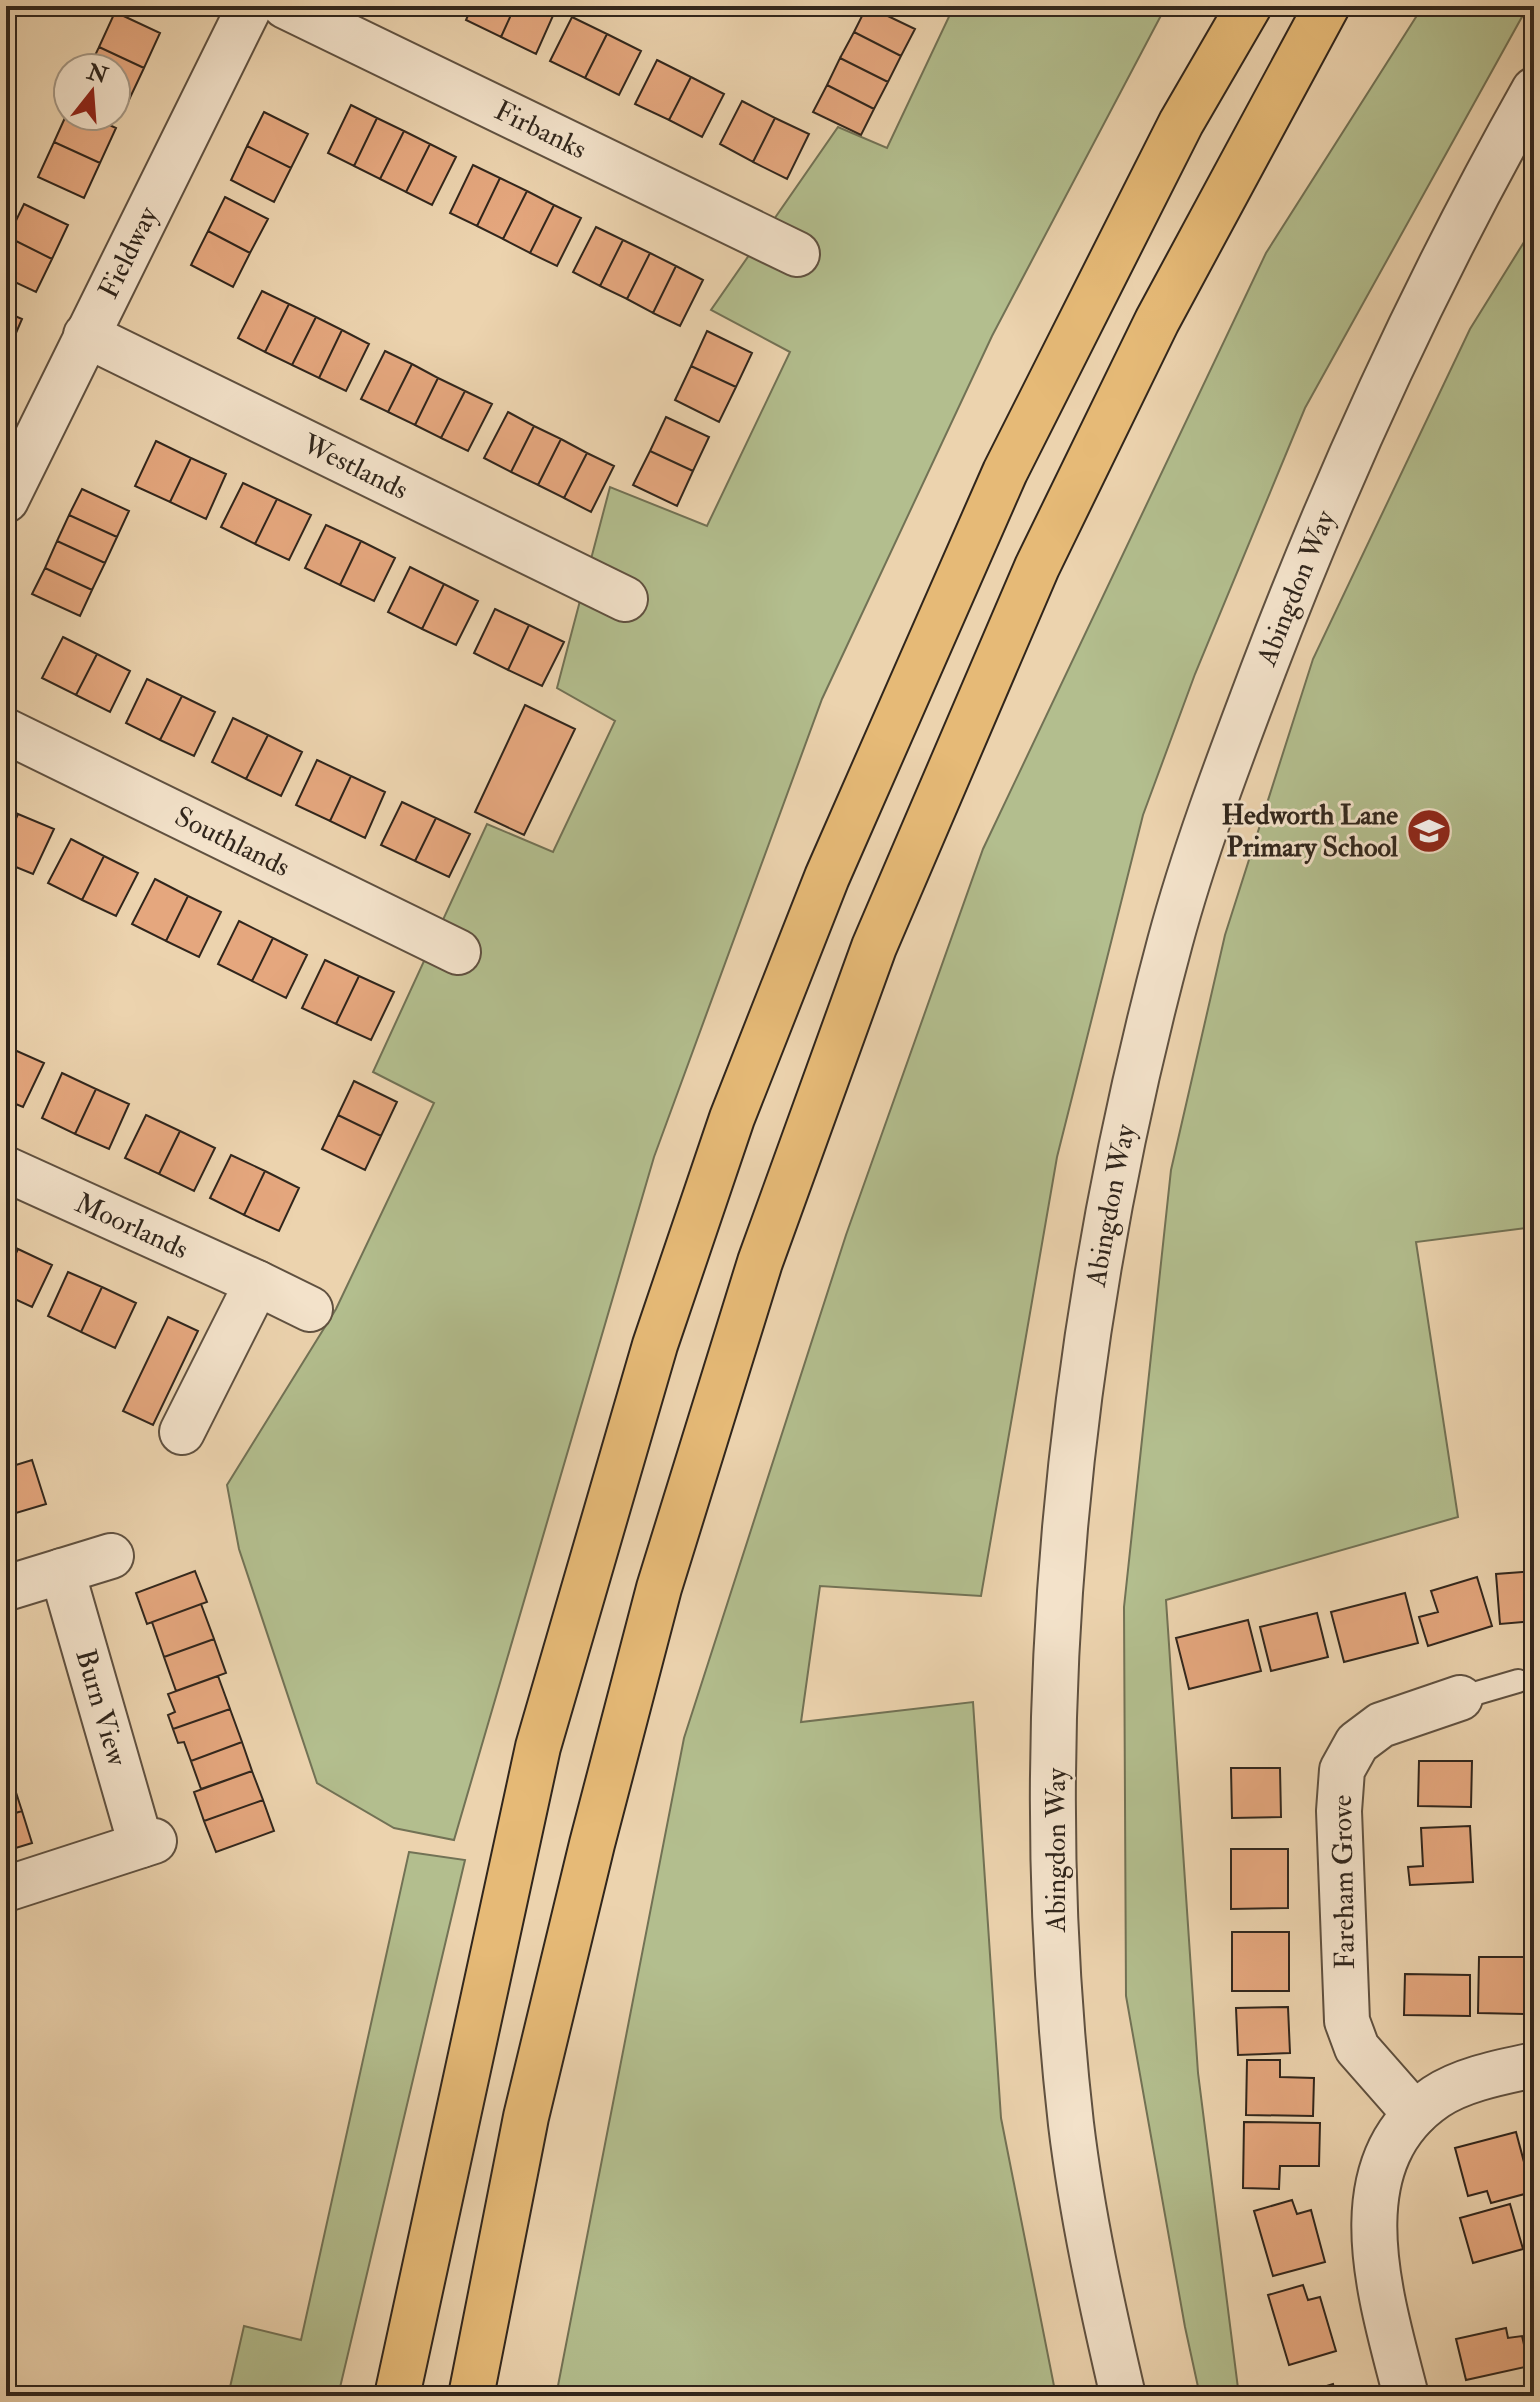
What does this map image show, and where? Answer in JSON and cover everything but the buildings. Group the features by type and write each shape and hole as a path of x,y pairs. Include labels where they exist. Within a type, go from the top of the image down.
{"highway":[{"path":"397,2396 538,1747 655,1345 732,1118 827,877 1005,472 1181,123 1249,6"},
{"path":"471,2396 526,2117 592,1844 659,1588 760,1262 874,947 1037,567 1157,321 1327,6"}],"street":[{"name":"Fieldway","path":"6,500 250,6"},
{"name":"Firbanks","path":"285,6 799,250"},
{"name":"Abingdon Way","path":"1123,2396 1100,2294 1072,2127 1055,1918 1057,1607 1082,1359 1118,1156 1171,937 1225,770 1310,547 1411,323 1534,90"},
{"name":"Westlands","path":"86,335 626,598"},
{"name":"Southlands","path":"6,731 459,951"},
{"name":"Moorlands","path":"6,1169 310,1309"},
{"path":"182,1432 257,1283"},
{"path":"10,1587 111,1556"},
{"name":"Burn View","path":"6,1889 148,1843 62,1571"},
{"name":"Fareham Grove","path":"1415,2114 1357,2048 1347,2021 1339,1811 1342,1770 1357,1743 1381,1725 1460,1698"},
{"path":"1406,2396 1383,2305 1373,2215 1376,2191 1393,2143 1415,2114 1438,2095 1534,2065"}],"lane":[{"path":"1460,1698 1518,1681"}],"green space":[{"path":"954,6 1166,6 992,336 822,699 654,1157 454,1840 394,1828 317,1783 239,1549 227,1485 336,1309 434,1103 373,1072 487,824 553,852 615,721 557,688 610,487 707,526 790,352 711,310 838,127 887,148"},
{"path":"1423,6 1528,6 1305,408 1195,674 1143,815 1057,1157 981,1596 820,1586 801,1722 973,1702 1001,2118 1056,2396 556,2396 684,1738 846,1235 983,849 1266,253"},
{"name":"Hedworth Lane Primary School","path":"1534,226 1534,1227 1416,1242 1458,1517 1166,1600 1198,2073 1239,2396 1200,2396 1126,1996 1124,1607 1171,1170 1225,935 1313,659 1470,329"},
{"path":"409,1852 465,1860 338,2396 228,2396 244,2326 301,2340"}],"place":[{"name":"Hedworth Lane Primary School","path":"1429,831"}]}
